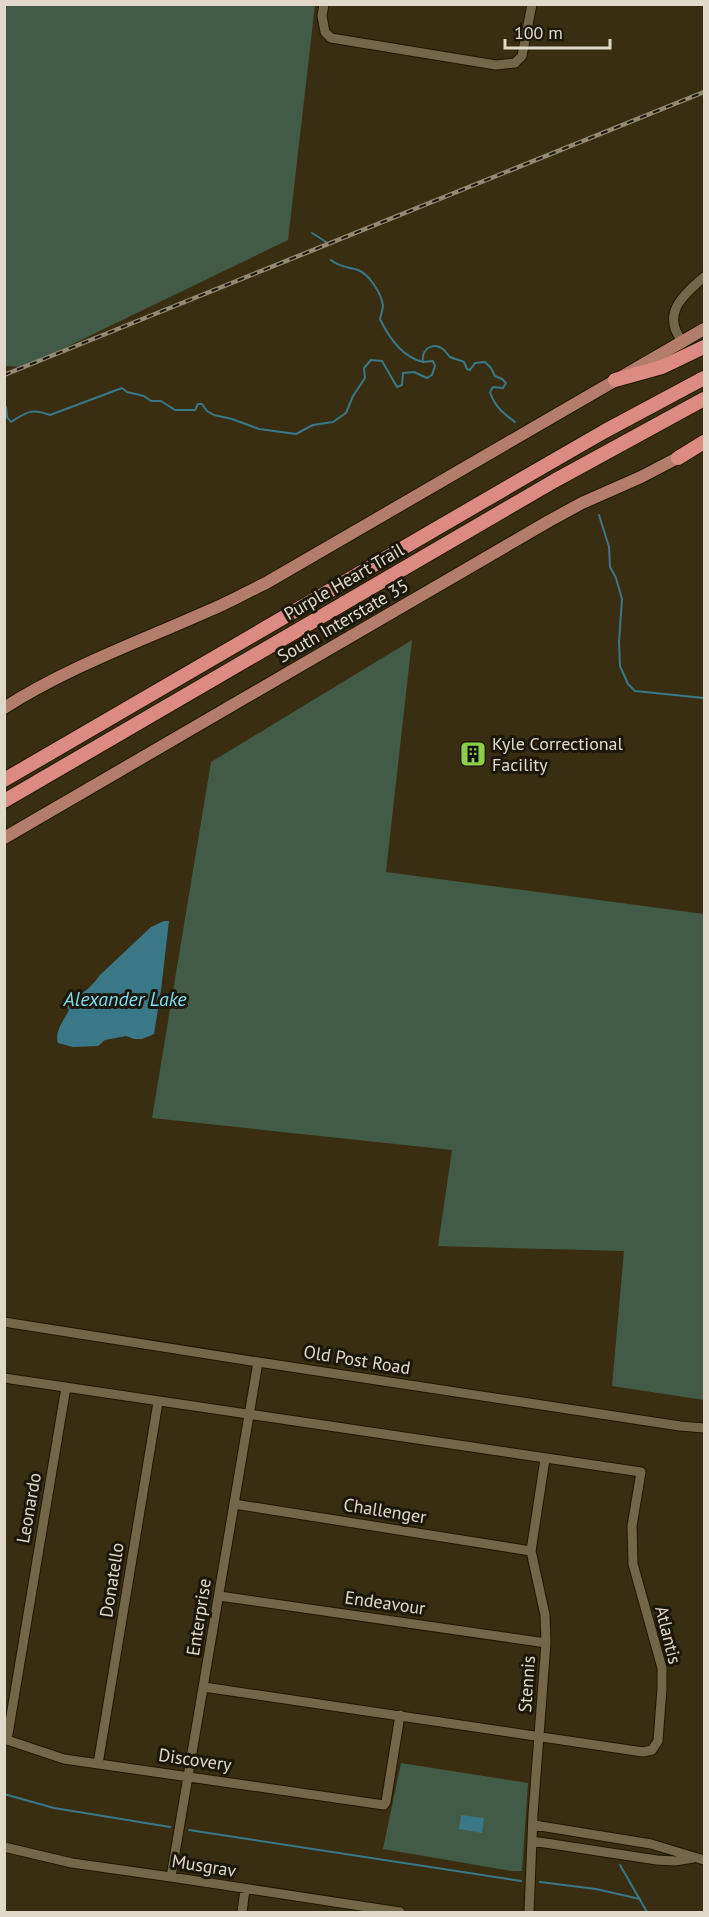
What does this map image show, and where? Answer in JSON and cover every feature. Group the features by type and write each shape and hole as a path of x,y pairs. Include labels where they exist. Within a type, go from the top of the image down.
{"highway":[{"path":"615,380 662,367 705,347"},
{"name":"Purple Heart Trail","path":"4,780 605,431 705,378"},
{"name":"Purple Heart Trail","path":"4,801 544,487 705,399"},
{"path":"678,458 705,444"}],"main road":[{"path":"4,708 59,676 211,610 266,583 705,329"},
{"name":"South Interstate 35","path":"4,838 549,521 678,458"}],"street":[{"path":"324,4 322,16 325,33 331,38 496,65 515,63 522,56 532,4"},
{"path":"682,341 674,331 672,317 687,292 705,277"},
{"name":"Old Post Road","path":"4,1322 705,1428"},
{"name":"Enterprise","path":"171,1877 258,1362"},
{"name":"Atlantis","path":"4,1378 641,1472 632,1526 633,1564 662,1668 657,1741 653,1751 644,1752 204,1687"},
{"name":"Leonardo","path":"6,1740 66,1388"},
{"name":"Donatello","path":"98,1764 158,1402"},
{"name":"Stennis","path":"529,1912 546,1643 544,1615 531,1551 545,1459"},
{"name":"Challenger","path":"234,1504 531,1551"},
{"name":"Endeavour","path":"219,1596 546,1643"},
{"name":"Discovery","path":"6,1740 64,1759 384,1805 400,1715"},
{"path":"534,1825 651,1844 705,1860"},
{"path":"532,1841 657,1860 675,1861 693,1858"},
{"name":"Musgrav","path":"4,1847 72,1863 400,1912"},
{"path":"242,1912 245,1889"}],"green space":[{"path":"4,5 315,5 288,240 25,367 5,366"},
{"path":"412,640 386,872 704,914 704,1400 612,1386 624,1251 438,1246 452,1150 152,1118 211,762"},
{"path":"401,1763 528,1783 522,1871 383,1849"}],"water":[{"name":"Alexander Lake","path":"169,921 154,1034 142,1039 126,1036 105,1040 98,1046 73,1047 58,1043 58,1030 69,1010 65,1001 67,998 86,991 151,927"},
{"path":"461,1815 484,1818 482,1833 459,1829"}],"waterway":[{"path":"312,233 326,242"},
{"path":"331,260 362,272 370,280 382,300 380,319 392,340 409,356 423,362 426,350 436,346 450,357 464,362 470,370 475,363 485,362 495,376 506,383 503,388 493,387 490,392 494,402 515,422"},
{"path":"4,407 6,407 7,417 11,422 29,412 50,415 122,388 151,401 161,401 175,410 195,410 198,404 202,404 214,415 259,429 296,434 313,425 333,422 346,413 353,396 365,378 364,368 371,360 382,361 397,387 402,385 403,373 414,372 427,378 432,375 435,366 433,361 423,362"},
{"path":"599,515 609,547 610,567 622,599 620,666 628,684 635,691 704,698"},
{"path":"4,1794 54,1808 170,1827"},
{"path":"189,1830 521,1881"},
{"path":"620,1865 647,1912"},
{"path":"540,1882 596,1889 640,1899"}],"railway":[{"path":"4,375 704,92"}],"place":[{"name":"Kyle Correctional Facility","path":"473,754"}]}
